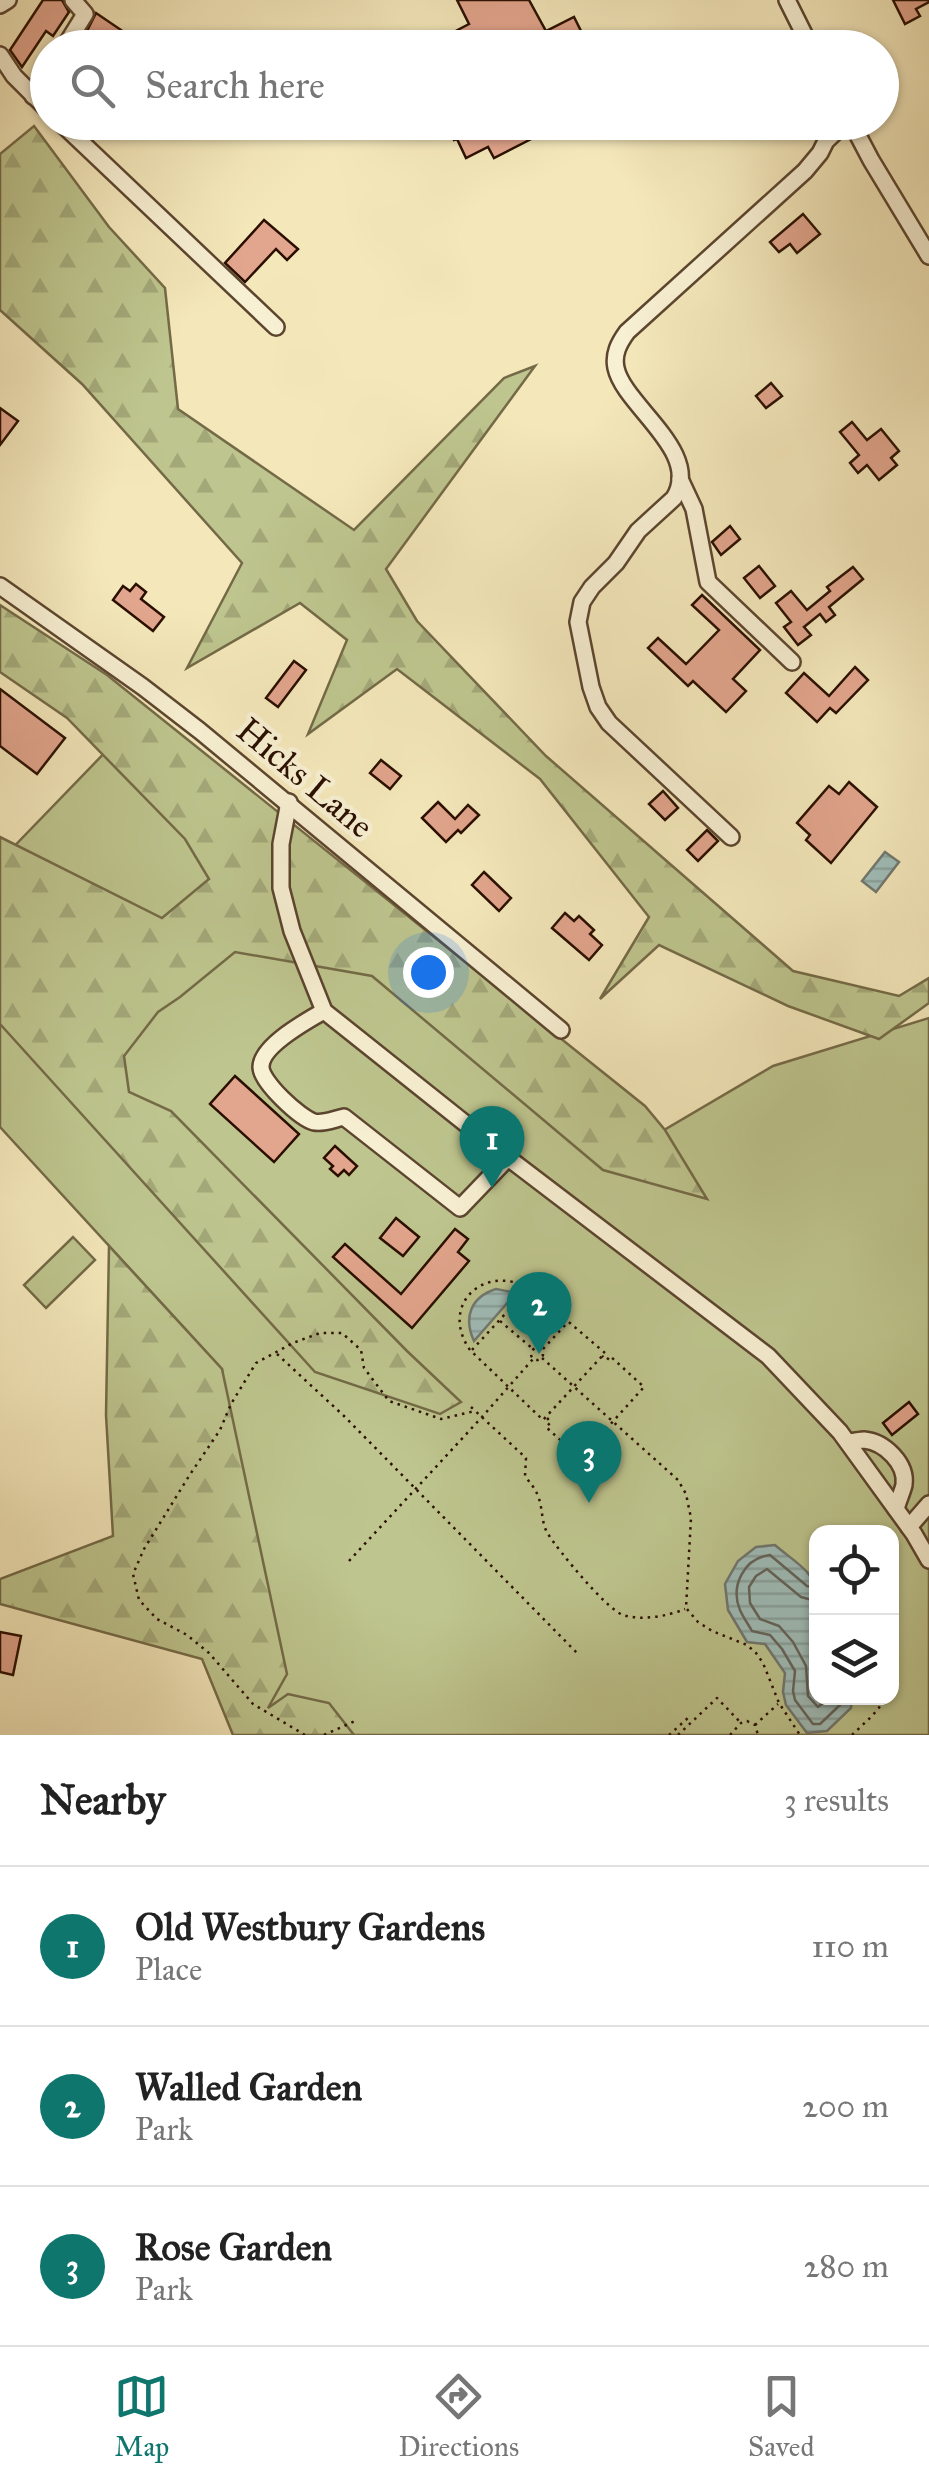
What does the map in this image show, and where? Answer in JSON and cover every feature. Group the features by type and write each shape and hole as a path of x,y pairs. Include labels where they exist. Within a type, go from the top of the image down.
{"street":[{"path":"0,4 8,0"},
{"path":"73,0 84,14 75,30"},
{"path":"787,0 802,30"},
{"path":"0,55 30,93"},
{"path":"79,140 276,327"},
{"path":"731,836 609,722 590,688 578,622 582,602 638,531 674,498 680,479 680,470 665,438 620,380 615,354 627,332 805,171 827,140"},
{"path":"859,140 929,256"},
{"path":"680,479 694,510 708,582 792,662"},
{"name":"Hicks Lane","path":"0,586 144,687 289,802 561,1030"},
{"path":"289,802 281,844 281,888 292,931 324,1012 768,1356 848,1442 929,1560"},
{"path":"324,1012 298,1026 265,1055 261,1067 266,1082 305,1119 320,1123 344,1116 460,1208 508,1158"},
{"path":"848,1442 878,1444 903,1469 904,1483 896,1508"},
{"path":"909,1527 929,1504"}],"path":[{"path":"485,1282 518,1282 529,1288 605,1353 544,1420 471,1352 460,1326 461,1309 470,1293 485,1282"},
{"path":"471,1352 529,1288"},
{"path":"500,1320 533,1350 542,1350"},
{"path":"542,1358 542,1350 569,1321"},
{"path":"305,1735 253,1704 209,1653 187,1635 157,1619 139,1600 133,1574 144,1549 220,1430 256,1363 320,1333 342,1333 361,1350 364,1368 388,1401 441,1420 473,1409 526,1458 524,1476 540,1499 545,1531 568,1563 620,1614 670,1615 686,1608"},
{"path":"533,1350 533,1359"},
{"path":"276,1352 577,1653"},
{"path":"546,1417 551,1422 546,1427 580,1458 644,1387 610,1356 607,1360 602,1356"},
{"path":"349,1561 533,1359 542,1358 678,1480 686,1494 691,1518 686,1608 712,1632 747,1645 756,1653 764,1663 779,1703 800,1735"},
{"path":"678,1735 718,1698 741,1724"},
{"path":"755,1725 779,1703"},
{"path":"852,1735 881,1705"},
{"path":"669,1735 688,1717"},
{"path":"324,1735 355,1721"},
{"path":"730,1735 747,1721 755,1725 758,1735"}],"green space":[{"path":"30,129 30,140 44,140 109,227 165,288 178,409 354,530 504,378 535,366 386,569 417,621 546,756 793,971 899,996 929,978 929,1003 879,1039 788,1006 659,945 600,999 649,917 540,779 397,669 308,734 347,640 300,603 187,668 242,563 82,384 0,310 0,154"},
{"path":"0,605 107,675 645,1106 665,1130 707,1199 603,1170 372,976 235,952 158,1012 124,1056 129,1092 171,1111 461,1402 440,1414 315,1372 0,1024 0,837 162,918 209,879 185,839 67,718 0,672"},
{"path":"116,741 664,1130 773,1066 929,1018 929,1735 246,1735 222,1369 0,1127 0,861"},
{"path":"73,1237 95,1260 46,1308 24,1285"},
{"path":"109,1246 222,1369 287,1674 268,1708 288,1694 329,1703 354,1735 233,1735 202,1659 0,1604 0,1579 113,1536 106,1415"}],"water":[{"path":"885,852 899,862 876,892 862,881"},
{"path":"496,1289 516,1293 474,1341 469,1324 472,1309 480,1297"},
{"path":"775,1545 809,1575 809,1705 851,1705 827,1731 807,1733 786,1705 785,1673 765,1644 747,1642 728,1610 725,1584 738,1561 756,1547"}],"building":[{"path":"43,0 62,0 69,12 57,30 30,30 30,55 22,67 10,50"},
{"path":"457,0 529,0 545,30 458,30 469,24"},
{"path":"893,0 929,2 916,9 920,16 905,24"},
{"path":"96,13 121,30 88,30"},
{"path":"574,17 580,30 548,30"},
{"path":"457,140 529,140 494,158 488,147 466,158"},
{"path":"803,214 820,234 797,253 790,244 779,252 770,242"},
{"path":"264,220 298,249 287,260 276,249 245,282 225,263"},
{"path":"771,383 782,396 766,408 756,396"},
{"path":"0,408 18,421 0,445"},
{"path":"852,422 867,440 881,429 899,451 891,458 897,465 879,480 867,465 858,473 850,463 859,455 840,432"},
{"path":"730,526 740,539 721,555 712,542"},
{"path":"759,566 775,586 760,598 744,578"},
{"path":"853,567 863,579 829,607 835,615 826,622 820,614 804,627 811,635 798,645 784,627 791,622 776,603 791,591 807,610 830,591 827,587"},
{"path":"136,584 146,592 141,599 164,617 153,631 113,600 123,586 130,591"},
{"path":"702,595 760,650 733,679 746,691 726,712 693,681 688,686 648,648 658,638 686,664 719,630 692,605"},
{"path":"294,661 306,670 278,707 266,698"},
{"path":"855,667 868,680 836,713 830,708 817,722 786,693 804,673 829,696"},
{"path":"0,689 65,738 37,774 0,746"},
{"path":"381,760 401,776 390,789 370,773"},
{"path":"849,782 877,807 831,863 806,840 810,835 797,823 829,786 839,794"},
{"path":"663,791 678,808 665,820 649,804"},
{"path":"438,802 455,819 468,805 479,815 446,842 422,818"},
{"path":"707,830 718,841 698,861 687,850"},
{"path":"484,872 511,898 499,911 472,885"},
{"path":"565,913 574,921 579,916 594,930 590,934 602,945 589,960 552,928"},
{"path":"235,1076 299,1134 274,1162 210,1104"},
{"path":"335,1146 357,1166 349,1175 344,1170 338,1176 324,1158"},
{"path":"396,1218 419,1237 403,1256 380,1238"},
{"path":"455,1229 468,1239 458,1252 469,1261 412,1328 333,1257 345,1244 401,1294"},
{"path":"909,1402 918,1414 892,1435 883,1423"},
{"path":"0,1632 21,1636 13,1675 0,1672"}],"place":[{"name":"Old Westbury Gardens","path":"492,1188"},
{"name":"Walled Garden","path":"539,1354"},
{"name":"Rose Garden","path":"589,1503"}]}
